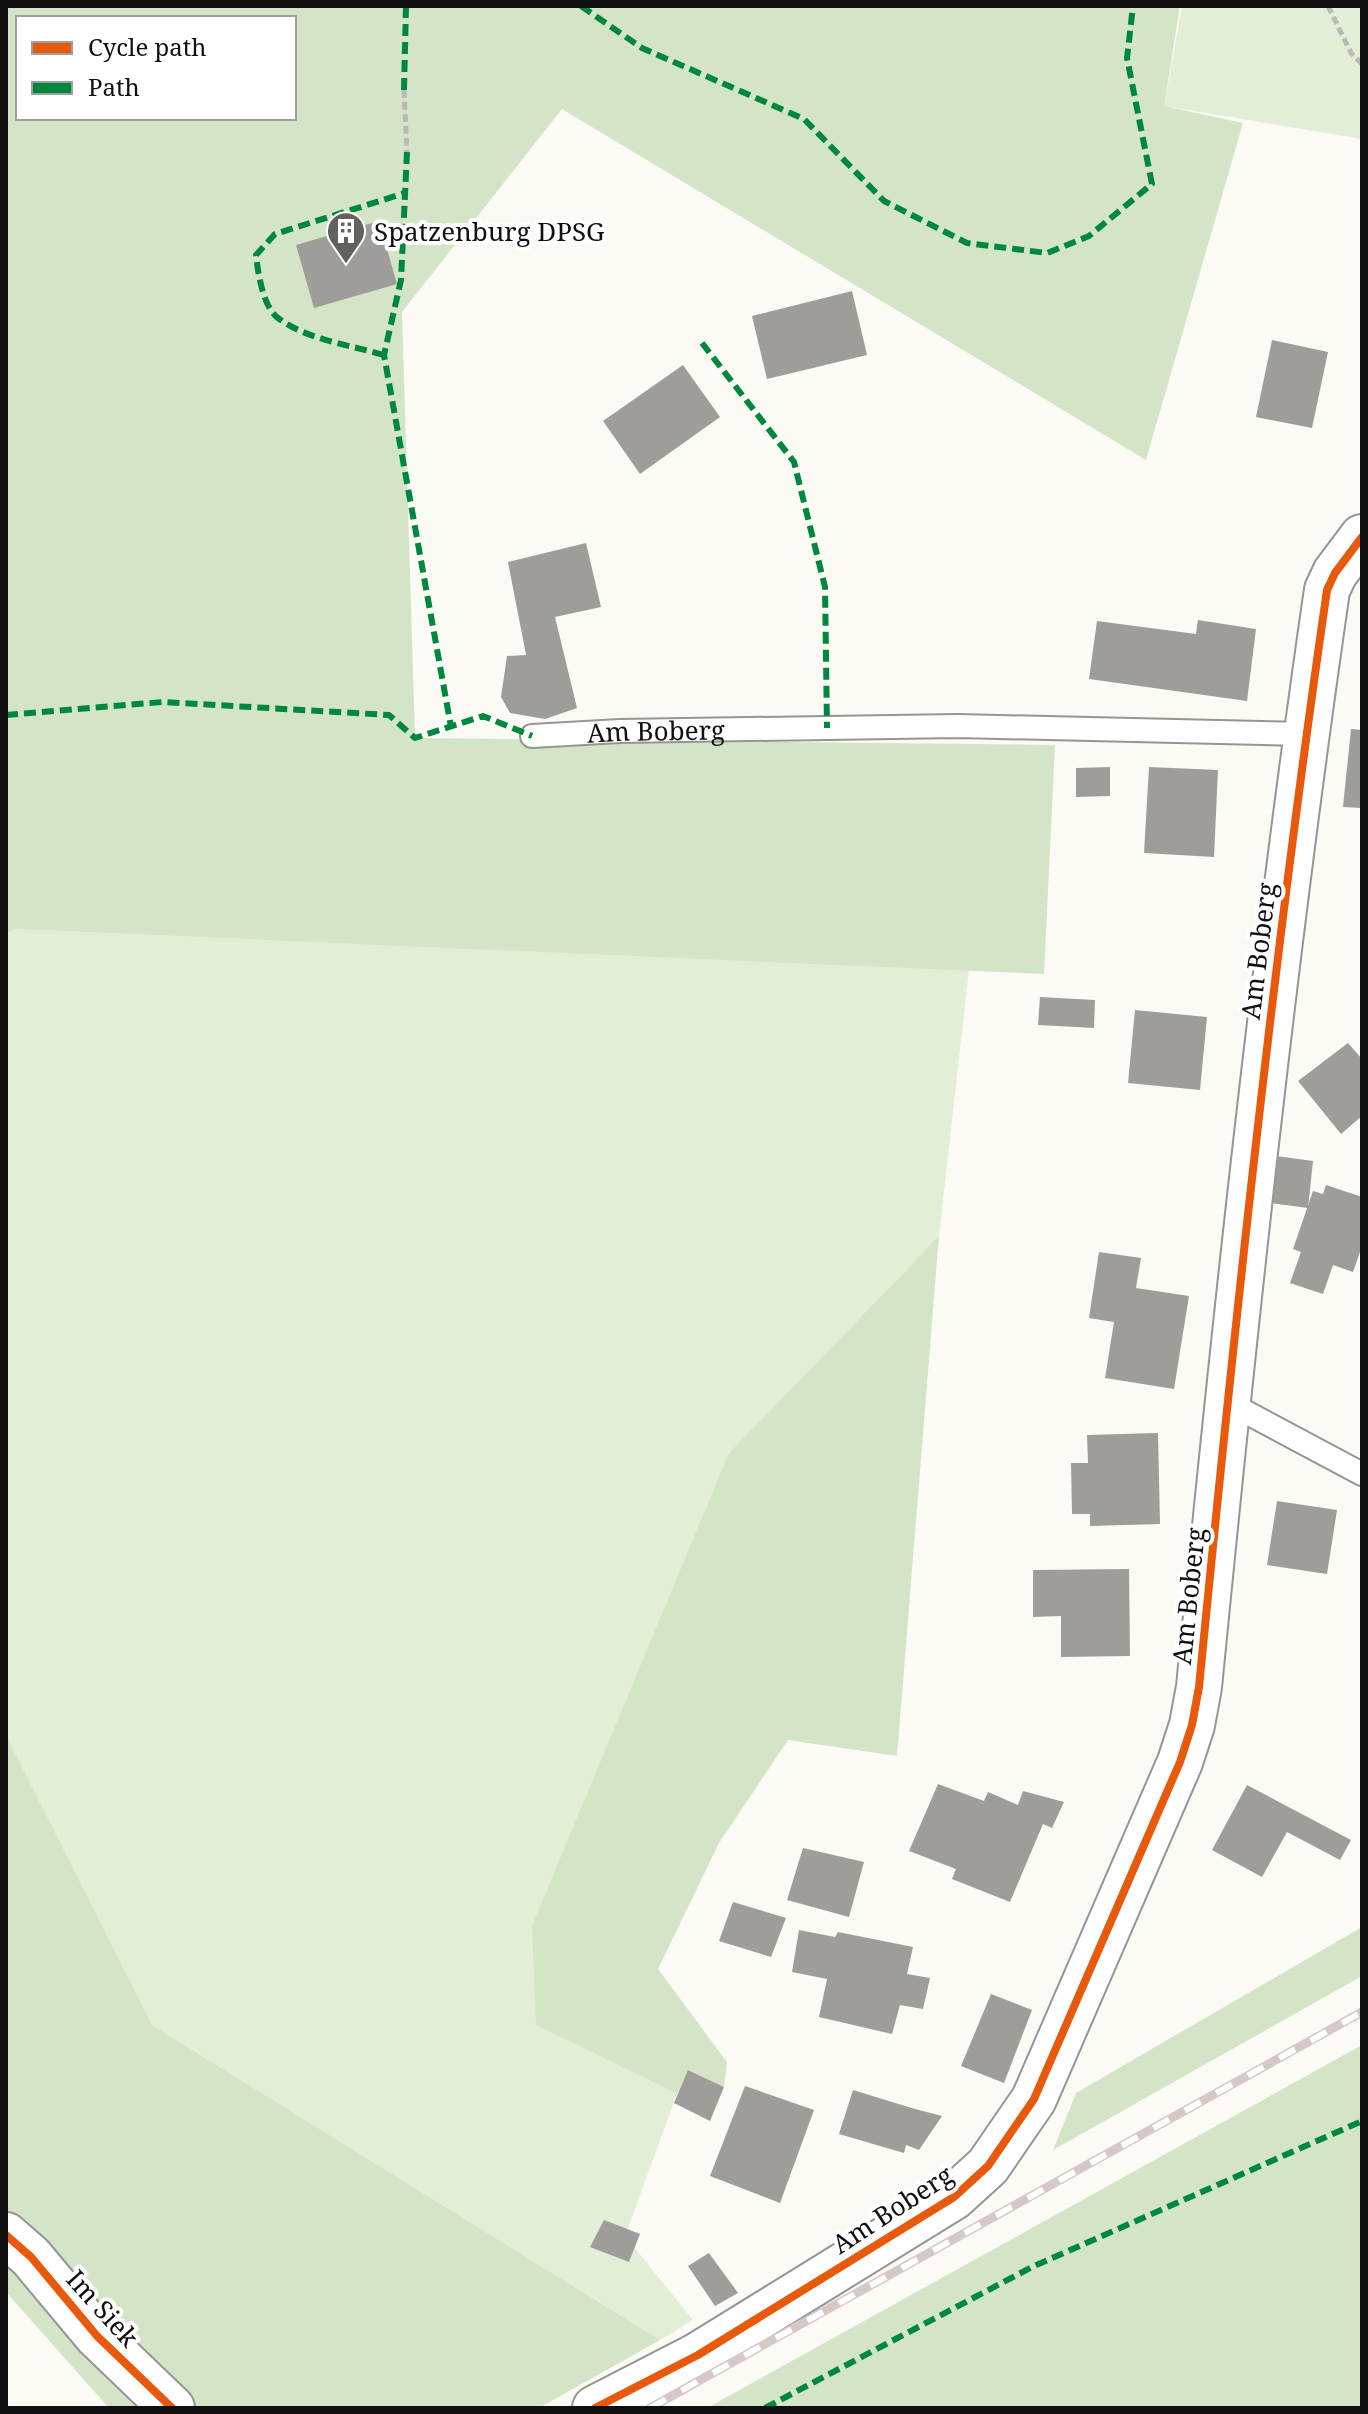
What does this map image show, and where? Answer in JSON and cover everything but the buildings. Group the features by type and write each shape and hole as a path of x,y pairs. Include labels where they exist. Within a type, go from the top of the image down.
{"street":[{"name":"Am Boberg","path":"595,2408 698,2355 954,2197 988,2166 1020,2123 1041,2085 1180,1762 1192,1725 1199,1687 1274,981 1327,590 1335,573 1362,537"},
{"name":"Im Siek","path":"6,2235 31,2257 97,2336 172,2408"}],"lane":[{"name":"Am Boberg","path":"532,736 620,731 958,726 1306,734"},
{"path":"1227,1402 1362,1474"}],"path":[{"path":"1328,6 1351,53 1362,64"},
{"path":"404,90 407,152"}],"green space":[{"path":"6,6 1180,6 1164,106 1243,123 1146,460 562,109 402,312 415,738 1055,745 1044,974 14,929 6,934"},
{"path":"1182,6 1362,6 1362,139 1164,106"},
{"path":"14,929 969,970 939,1236 729,1453 536,2025 677,2094 625,2236 693,2320 660,2340 152,2025 6,1735 6,934"},
{"path":"939,1236 897,1756 788,1740 719,1843 658,1969 727,2062 724,2087 689,2070 677,2094 536,2025 532,1926 729,1453"},
{"path":"6,1735 152,2025 660,2340 539,2408 109,2408 6,2292"},
{"path":"1362,1927 1362,1976 1053,2150 1076,2093"},
{"path":"1362,2045 1362,2408 707,2408"}],"railway":[{"path":"650,2408 1362,2012"}],"marked path":[{"path":"404,90 406,6"},
{"path":"581,6 642,48 804,119 884,201 967,243 1047,253 1089,236 1152,184 1127,58 1133,6"},
{"path":"407,152 401,280 384,355 451,727"},
{"path":"384,355 316,337 278,318 265,298 256,255 275,234 405,193"},
{"path":"702,343 794,462 825,587 827,728"},
{"path":"6,715 163,702 389,715 415,738 483,716 532,736"},
{"path":"765,2408 1032,2267 1362,2121"}],"cycle path":[{"path":"595,2408 698,2355 954,2197 988,2166 1034,2099 1180,1762 1192,1725 1199,1687 1257,1138 1327,590 1335,573 1362,537"},
{"path":"6,2235 31,2257 97,2336 172,2408"}],"place":[{"name":"Spatzenburg DPSG","path":"346,265"}]}
